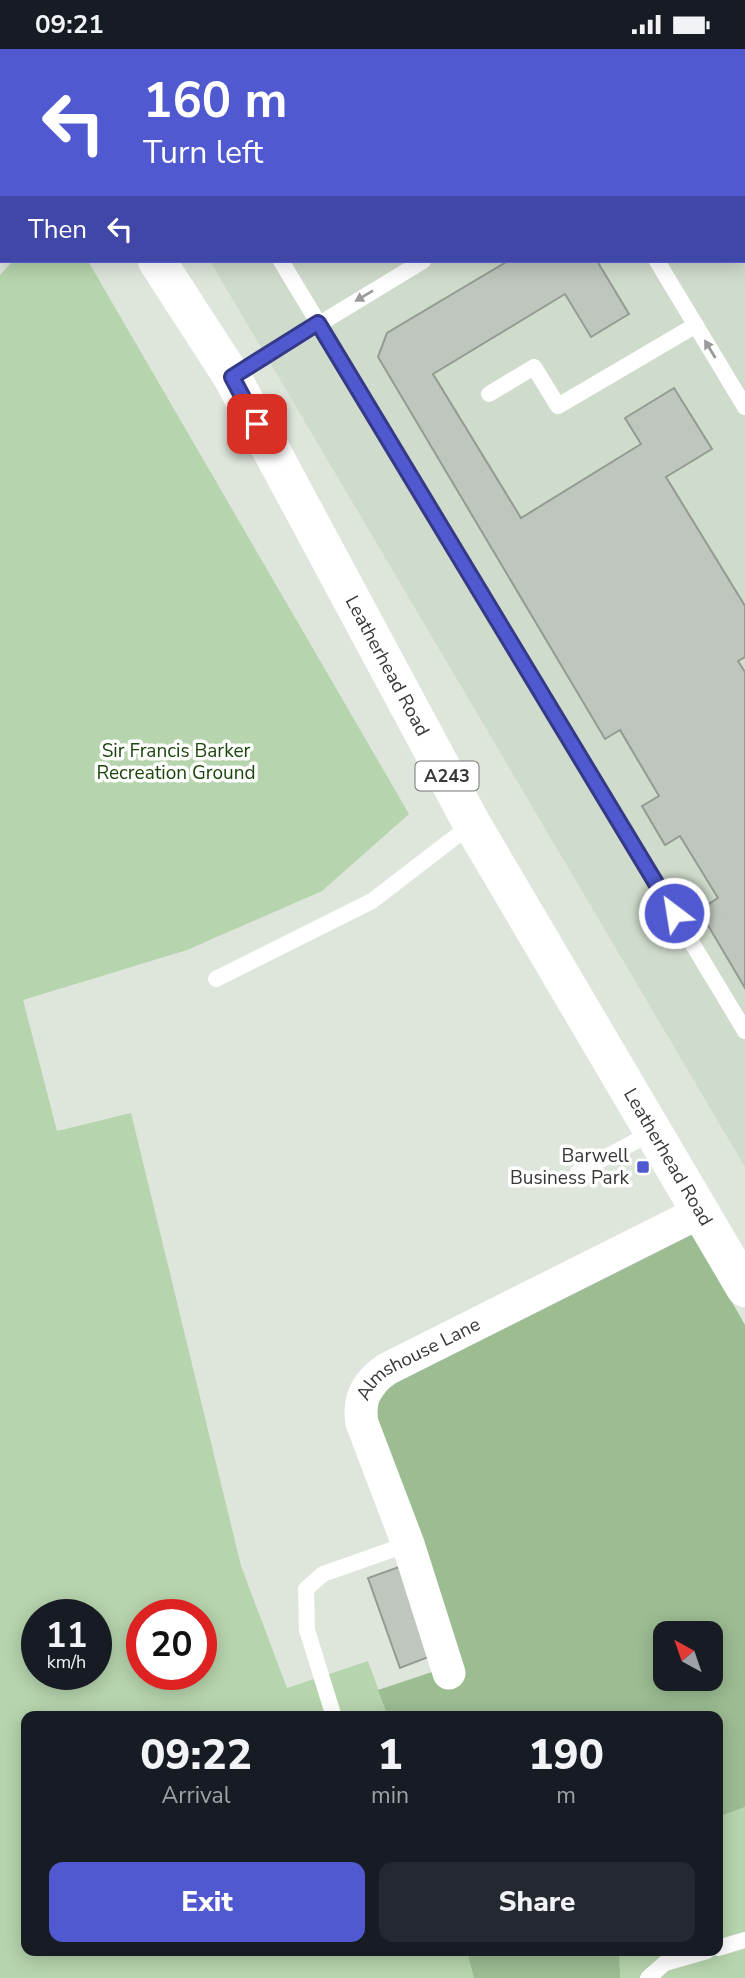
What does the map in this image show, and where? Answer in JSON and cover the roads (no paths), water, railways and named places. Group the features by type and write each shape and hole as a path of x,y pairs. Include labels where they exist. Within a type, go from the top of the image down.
{"highway":[{"name":"Leatherhead Road","path":"158,263 232,377 472,824 745,1288"}],"street":[{"name":"Almshouse Lane","path":"449,1673 408,1544 362,1423 359,1405 375,1377 700,1212"}],"lane":[{"path":"282,263 745,1031"},
{"path":"232,377 420,263"},
{"path":"658,263 745,407"},
{"path":"489,394 534,367 558,406 696,325"},
{"path":"216,979 372,901 472,824"},
{"path":"578,1172 653,1132"},
{"path":"332,1711 307,1630 306,1589 323,1574 408,1544"},
{"path":"723,1947 745,1940"},
{"path":"648,1978 665,1963 690,1956"}],"place":[{"name":"Barwell Business Park","path":"643,1167"}],"park label":[{"name":"Sir Francis Barker Recreation Ground","path":"176,762"}]}
